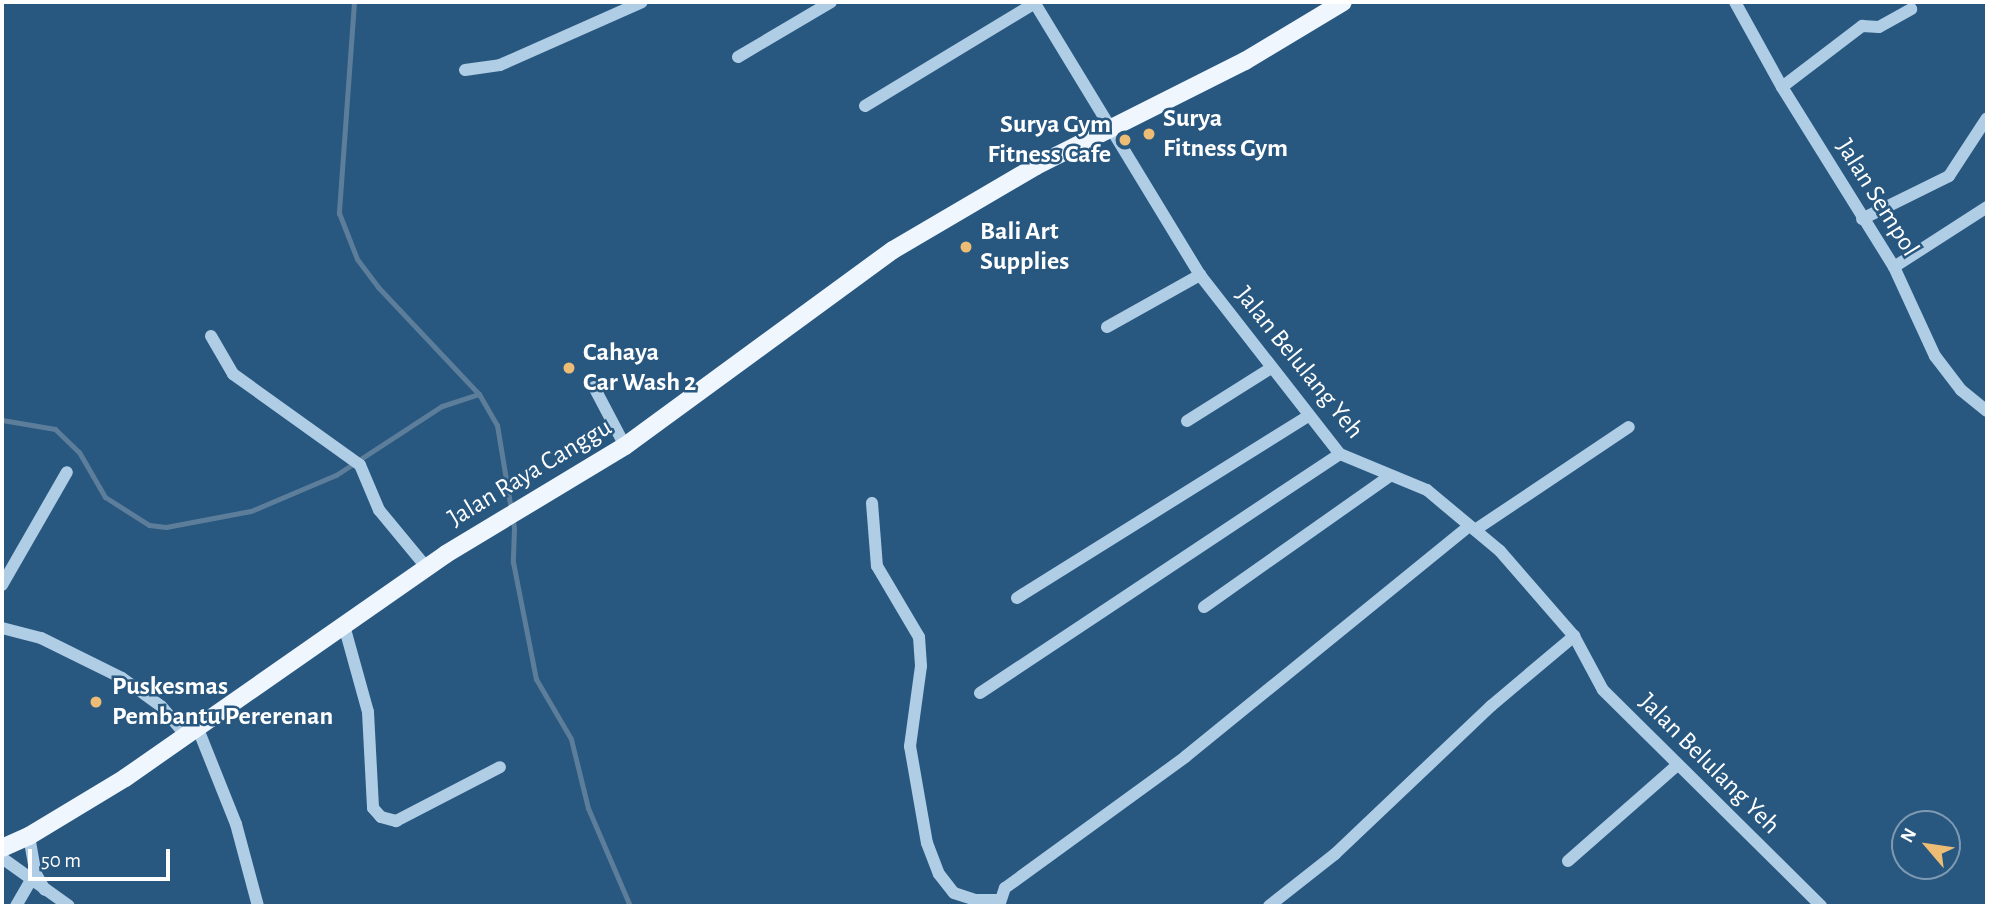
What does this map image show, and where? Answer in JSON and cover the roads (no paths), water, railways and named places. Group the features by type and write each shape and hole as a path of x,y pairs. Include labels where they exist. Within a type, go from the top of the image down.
{"main road":[{"name":"Jalan Raya Canggu","path":"2,848 29,836 192,732 345,629 427,568 625,446 893,250 1107,128 1245,61 1343,2"}],"street":[{"path":"465,70 500,65 642,2"},
{"path":"738,57 831,2"},
{"path":"865,106 1034,2"},
{"name":"Jalan Belulang Yeh","path":"1034,2 1107,128 1200,275 1340,454 1427,489 1500,551 1574,636 1602,690 1676,766 1821,906"},
{"name":"Jalan Sempol","path":"1735,2 1782,87 1894,267 1935,356 1961,390 1987,411"},
{"path":"1782,87 1862,26 1879,27 1911,9"},
{"path":"1863,219 1949,176 1987,118"},
{"path":"1894,267 1987,207"},
{"path":"1107,327 1200,275"},
{"path":"211,336 233,374 360,465 379,510 427,568"},
{"path":"1187,421 1271,368"},
{"path":"594,387 625,446"},
{"path":"1017,598 1308,416"},
{"path":"872,503 877,566 919,637 921,666 910,746 928,843 939,874 954,893 999,903 1005,888 1185,757 1472,528 1629,427"},
{"path":"980,693 1340,454"},
{"path":"3,583 67,472"},
{"path":"1204,607 1390,476"},
{"path":"2,628 41,638 122,678 192,732 236,824 258,906"},
{"path":"345,629 368,712 373,808 381,817 396,821 500,767"},
{"path":"1269,906 1335,854 1491,706 1574,636"},
{"path":"1568,861 1676,766"},
{"path":"29,836 36,874 46,890"},
{"path":"2,858 30,882 69,906"},
{"path":"16,906 30,882"}],"waterway":[{"path":"354,2 339,213 357,259 378,287 479,394 497,425 514,528 513,562 536,679 571,739 588,808 630,906"},
{"path":"2,420 55,429 79,452 105,497 149,525 166,527 251,511 336,475 442,406 479,394"}],"place":[{"name":"Surya Fitness Gym","path":"1149,134"},
{"name":"Surya Gym Fitness Cafe","path":"1125,140"},
{"name":"Bali Art Supplies","path":"966,247"},
{"name":"Cahaya Car Wash 2","path":"569,368"},
{"name":"Puskesmas Pembantu Pererenan","path":"96,702"}]}
